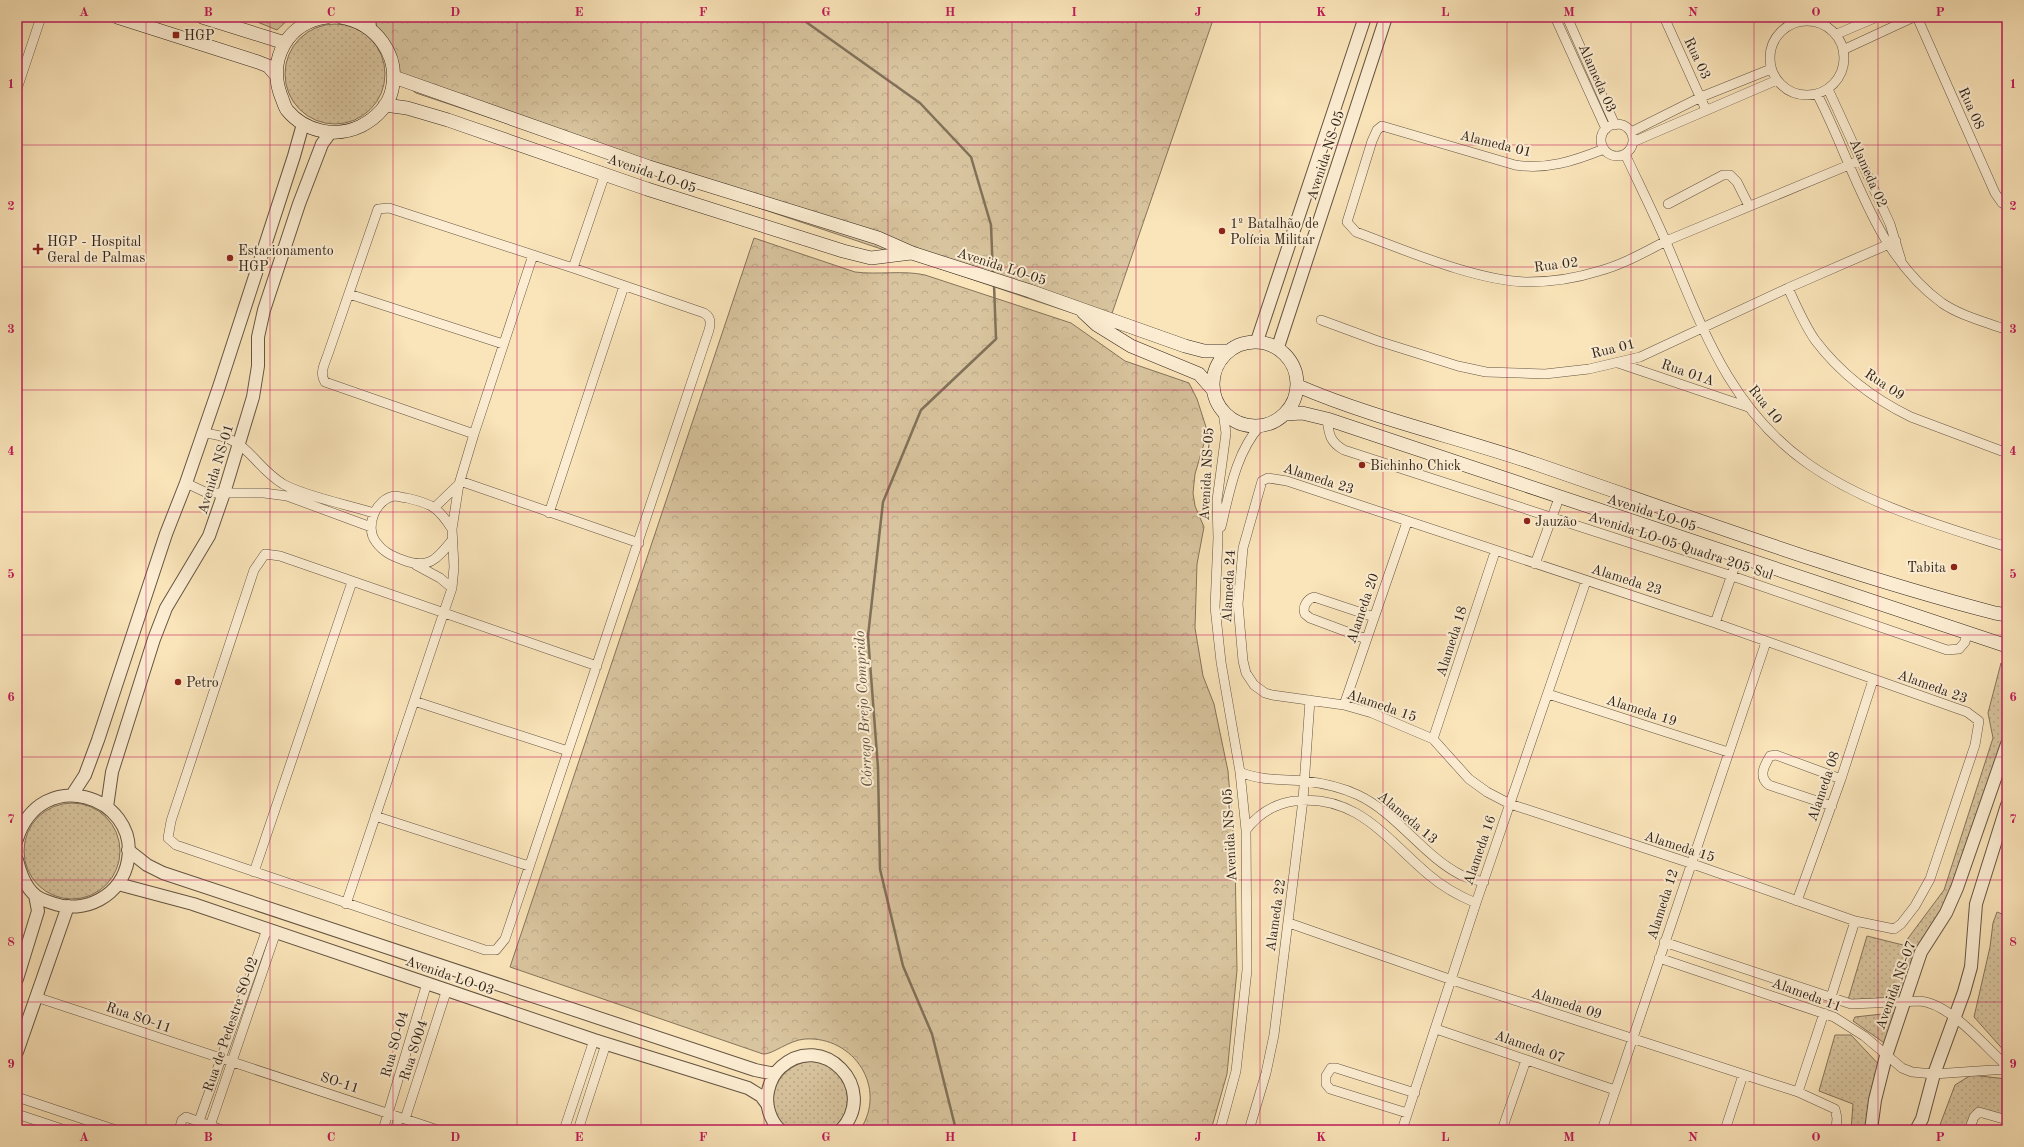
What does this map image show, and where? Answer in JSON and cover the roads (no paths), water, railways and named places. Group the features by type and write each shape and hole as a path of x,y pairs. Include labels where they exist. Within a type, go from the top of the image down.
{"main road":[{"path":"117,17 258,62 268,66 276,74"},
{"path":"202,17 284,43"},
{"path":"327,17 306,23 294,31 284,43 278,58 276,74 286,109 303,124 319,131 330,133 355,129 378,116 386,105 392,92 394,77 388,50 369,22 341,17"},
{"name":"Avenida LO-05","path":"394,77 664,172 878,238 912,253 1030,291 1081,310 1102,316 1141,332 1204,351 1227,351"},
{"name":"Avenida LO-05","path":"386,105 407,108 441,118 605,174 843,251 871,258 912,253"},
{"name":"Avenida LO-05","path":"1081,310 1097,325 1131,346 1199,374 1213,390"},
{"path":"1257,341 1278,347 1290,358 1294,366 1298,386 1294,402 1286,414 1274,422 1260,426 1246,425 1233,420 1223,412 1216,400 1213,390 1213,376 1218,362 1227,351 1241,343 1257,341"},
{"name":"Avenida LO-05","path":"1298,386 1396,420 1531,462 1827,564 1925,595 1996,614 2007,615"},
{"name":"Avenida LO-05","path":"1286,414 1302,413 1327,419 1559,498 2007,646"}],"street":[{"path":"17,89 41,17"},
{"name":"Avenida NS-05","path":"1257,341 1365,17"},
{"name":"Avenida NS-05","path":"1278,347 1386,17"},
{"name":"Alameda 03","path":"1555,17 1606,129"},
{"name":"Alameda 03","path":"1567,17 1615,125"},
{"name":"Rua 03","path":"1664,17 1706,110"},
{"path":"1783,17 1787,26"},
{"path":"1837,34 1877,17"},
{"path":"1845,49 1914,17"},
{"name":"Rua 08","path":"1917,17 1995,193 2002,203 2007,206"},
{"path":"1797,19 1819,22 1829,27 1837,34 1845,49 1844,68 1839,79 1828,89 1816,94 1797,94 1786,88 1777,80 1771,68 1770,57 1772,45 1778,34 1797,19"},
{"path":"1630,132 1701,97 1771,68"},
{"path":"1633,142 1777,80"},
{"name":"Alameda 02","path":"1828,89 1896,240 1901,261"},
{"name":"Alameda 02","path":"1816,94 1887,245 1923,286 1943,303 1959,312 2007,330"},
{"name":"Avenida NS-01","path":"72,795 85,775 98,740 166,534 186,483 294,156 303,124"},
{"path":"1615,125 1622,125 1630,132 1633,142 1629,151 1625,154 1611,155 1604,148 1602,139 1606,129 1615,125"},
{"name":"Rua 02","path":"1382,126 1377,130 1372,141 1347,220 1349,226 1356,232 1470,272 1505,280 1528,282 1572,278 1600,271 1639,255 1666,241 1861,160"},
{"name":"Alameda 01","path":"1382,126 1515,165 1532,168 1550,166 1578,159 1604,148"},
{"name":"Avenida NS-01","path":"107,807 112,772 154,639 166,608 210,536 253,397 258,366 258,337 264,310 299,204 322,144 330,133"},
{"name":"Rua 10","path":"1625,154 1666,241 1702,328 1723,368 1748,407 1763,425 1807,463 1846,487 1907,515 2007,547"},
{"path":"573,268 605,174"},
{"path":"1668,204 1723,175 1730,175 1737,182 1749,206"},
{"path":"474,434 325,382 322,373 376,213 383,208 390,208 573,268 704,313 709,318 711,324 639,543 505,939 496,950 485,950 176,846 168,836 171,821 254,570 265,554 271,554 443,611 597,666"},
{"name":"Rua 01","path":"1321,320 1444,362 1486,372 1545,374 1618,363 1640,357 1788,288 1896,240"},
{"path":"346,904 443,611 452,588 454,567 452,529 459,482 533,255"},
{"path":"549,513 624,286"},
{"name":"Rua 09","path":"1788,288 1815,339 1835,363 1859,385 1911,417 2007,453"},
{"path":"349,294 503,344"},
{"name":"Rua 01A","path":"1618,363 1748,407"},
{"name":"Avenida NS-05","path":"1220,1130 1236,1071 1246,970 1246,830 1240,772 1221,662 1215,607 1218,538 1217,500 1226,434 1223,412"},
{"name":"Avenida LO-05 Quadra 205 Sul","path":"1327,419 1329,437 1334,444 1344,450 1732,576 1946,650 1959,649 1965,642 1966,632"},
{"name":"Avenida NS-05","path":"1218,538 1228,500 1244,452 1251,436 1260,426"},
{"path":"202,433 221,436 238,443 273,476 288,486 374,513"},
{"name":"Alameda 23","path":"1262,481 1268,478 1277,478 1495,552 1716,623 1873,680 1949,704 1967,712 1978,720"},
{"name":"Alameda 24","path":"1259,690 1246,673 1243,661 1238,604 1243,548 1262,481"},
{"path":"459,482 639,543"},
{"path":"434,508 459,482"},
{"path":"186,483 205,492 264,493 287,496 371,527"},
{"path":"452,529 441,512 426,503 395,496 384,500 374,513 371,527 375,541 388,554 416,565 440,578 452,588"},
{"path":"1535,564 1559,498"},
{"name":"Alameda 20","path":"1344,704 1407,522"},
{"path":"416,565 432,562 444,551 453,539"},
{"name":"Alameda 18","path":"1434,739 1495,552"},
{"path":"1716,623 1738,557"},
{"name":"Alameda 16","path":"1402,1130 1476,903 1586,581"},
{"path":"254,872 352,582"},
{"path":"1366,639 1310,618 1305,614 1304,608 1307,601 1314,597 1374,618"},
{"name":"Alameda 12","path":"1602,1130 1690,863 1766,642"},
{"name":"Alameda 08","path":"1797,900 1842,778 1873,680"},
{"name":"Alameda 15","path":"1259,690 1272,695 1344,704 1372,713 1434,739 1469,779 1488,792 1510,804 1690,863 1855,921 1894,929 1901,924 1920,898 1930,879 1975,745 1978,720"},
{"name":"Alameda 19","path":"1548,694 1728,752"},
{"name":"Alameda 22","path":"1249,1130 1270,1059 1289,923 1303,800 1310,700"},
{"path":"414,701 568,751"},
{"name":"Avenida NS-07","path":"1871,1130 1875,1100 1886,1056 1923,947 1946,913 1957,888 2007,744"},
{"path":"1832,806 1769,785 1764,780 1762,773 1769,758 1776,755 1842,778"},
{"name":"Alameda 13","path":"1240,772 1270,780 1305,781 1345,790 1358,795 1374,804 1445,865 1461,875 1484,882"},
{"path":"17,839 23,814 43,802 60,796 78,795 96,800 107,807 122,824 128,842 128,860 122,877 112,892 97,902 79,907 61,906 35,895"},
{"name":"Alameda 13","path":"1246,830 1253,820 1261,814 1288,802 1316,800 1334,804 1359,814 1374,825 1429,876 1447,889 1476,903"},
{"path":"1916,1130 1924,1113 1934,1074 1964,992 1971,967 1976,904 2007,805"},
{"path":"375,816 529,866"},
{"name":"Avenida LO-03","path":"128,850 148,865 163,873 755,1070 775,1074"},
{"path":"17,860 20,873 35,895 38,911 17,979"},
{"name":"Avenida LO-03","path":"118,884 190,903 427,982 606,1044 748,1088 758,1093 767,1104"},
{"path":"17,1052 68,906"},
{"path":"1830,997 1855,921"},
{"name":"Alameda 09","path":"1289,923 1452,980 1798,1092 1836,1110 1836,1130"},
{"name":"Rua de Pedestre SO-02","path":"198,1121 272,930"},
{"name":"Rua de Pedestre SO-02","path":"210,1126 233,1063 272,930"},
{"name":"Alameda 11","path":"1664,942 1746,970 1858,1005 1905,1001"},
{"name":"Alameda 11","path":"1659,958 1824,1013 1842,1021 1856,1030 1902,1068 1912,1072 1934,1074"},
{"path":"1741,985 1746,970"},
{"name":"Rua SO-04","path":"384,1130 427,982"},
{"name":"Rua SO04","path":"395,1130 402,1118 447,989"},
{"name":"Rua SO-11","path":"36,997 233,1063"},
{"path":"1905,1001 1930,1003 1954,1018 1974,1034 2007,1067"},
{"path":"1798,1092 1824,1013"},
{"name":"Alameda 07","path":"1436,1029 1615,1090"},
{"path":"564,1130 594,1040"},
{"path":"578,1130 606,1044"},
{"path":"780,1130 772,1118 767,1104 768,1090 775,1074 788,1062 804,1056 822,1057 837,1065 849,1078 854,1094 853,1111 848,1122 841,1130"},
{"path":"1502,1130 1526,1060"},
{"name":"SO-11","path":"233,1063 438,1130"},
{"path":"1934,1074 2007,1067"},
{"path":"1407,1113 1330,1089 1326,1084 1327,1072 1331,1068 1336,1068 1415,1092"},
{"path":"1725,1130 1743,1075"},
{"path":"17,1097 116,1130"},
{"path":"1969,1130 1974,1117 1979,1112 2007,1120"},
{"path":"17,1114 66,1130"},
{"path":"179,1130 184,1117 222,1130"}],"waterway":[{"name":"Córrego Brejo Comprido","path":"799,17 920,103 971,157 991,225 993,275"},
{"name":"Córrego Brejo Comprido","path":"956,1130 932,1034 903,966 880,869 878,768 868,636 883,502 921,410 996,339 994,284"}],"place":[{"name":"HGP","path":"176,35"},
{"name":"1º Batalhão de Polícia Militar","path":"1222,231"},
{"name":"HGP - Hospital Geral de Palmas","path":"38,249"},
{"name":"Estacionamento HGP","path":"230,258"},
{"name":"Bichinho Chick","path":"1362,465"},
{"name":"Jauzão","path":"1527,521"},
{"name":"Tabita","path":"1954,567"},
{"name":"Petro","path":"178,682"}]}
